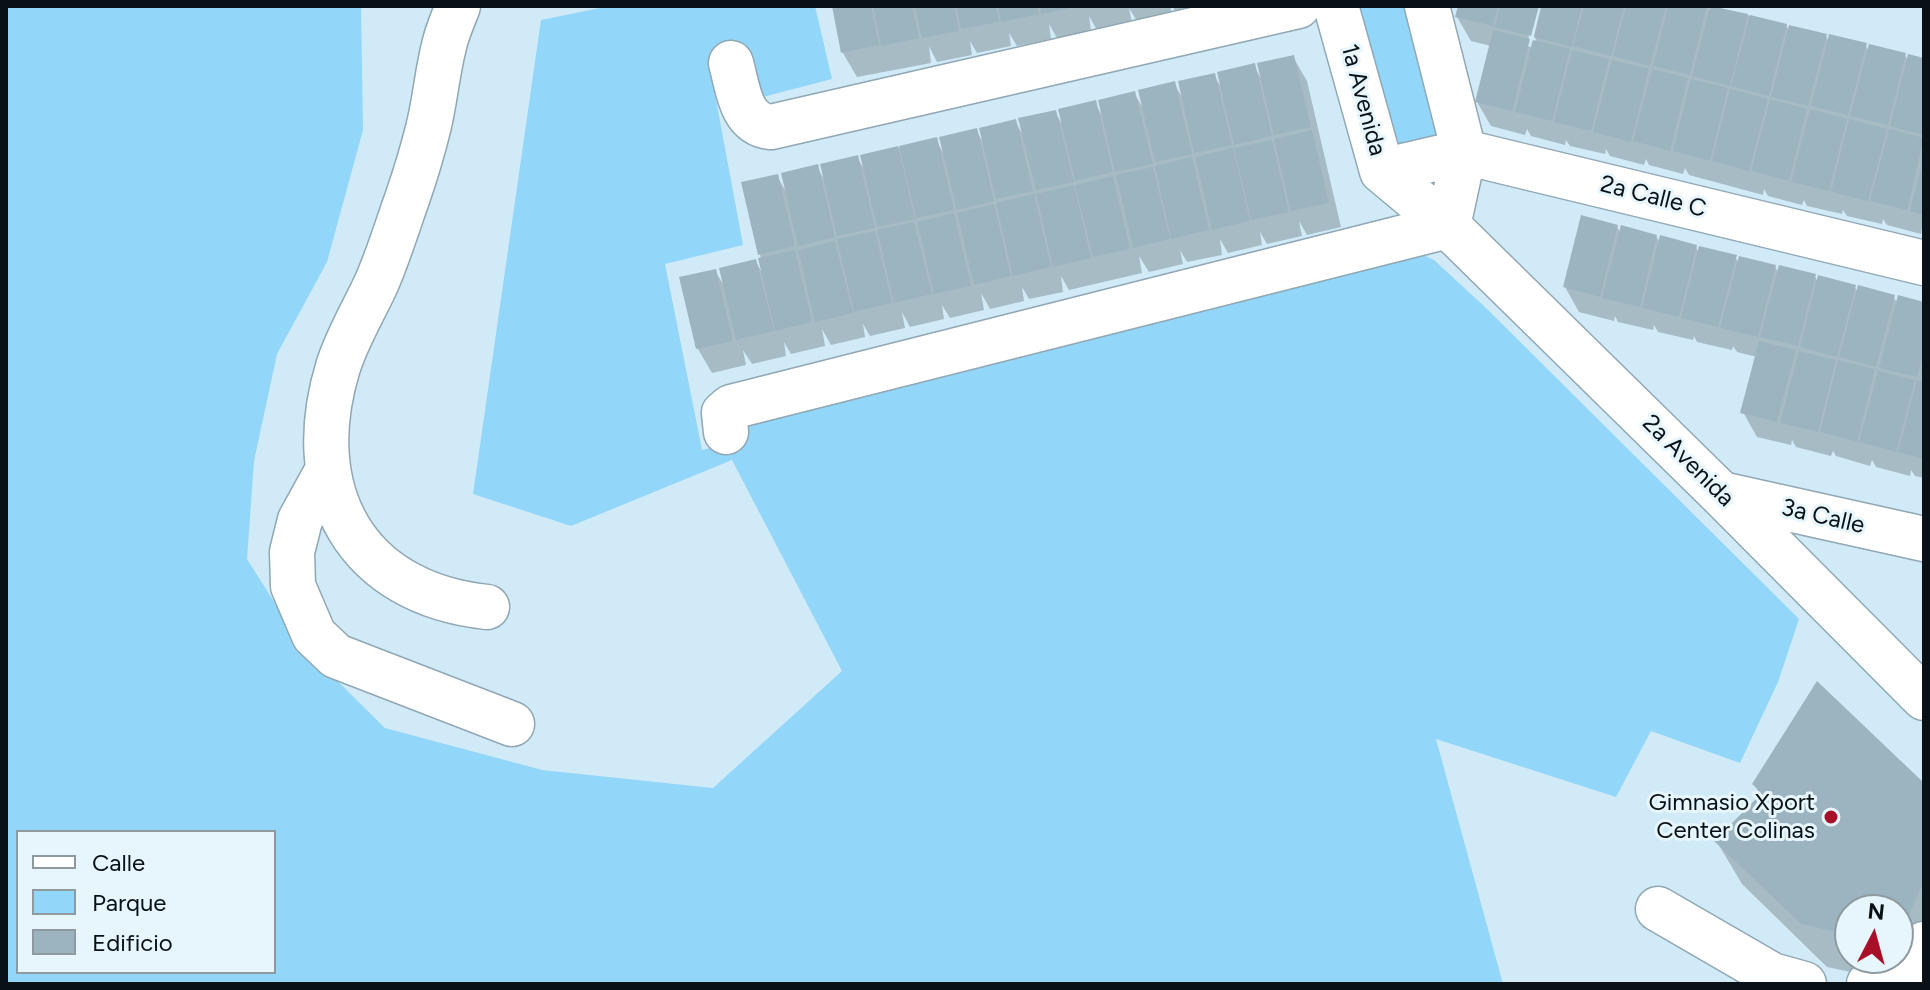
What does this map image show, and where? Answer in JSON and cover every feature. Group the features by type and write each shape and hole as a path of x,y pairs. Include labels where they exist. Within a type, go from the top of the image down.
{"street":[{"path":"458,6 444,44 429,128 408,196 377,282 338,367 327,416 327,471 346,527 374,563 416,590 461,604 487,607"},
{"path":"731,63 744,109 752,121 771,127 1298,6"},
{"name":"1a Avenida","path":"1336,6 1382,171 1448,226"},
{"path":"728,420 1448,226 1464,152 1427,6"},
{"name":"2a Calle C","path":"1382,171 1464,152 1924,263"},
{"name":"2a Avenida","path":"1448,226 1924,698"},
{"path":"327,471 300,520 292,552 293,586 314,635 336,656 512,724"},
{"name":"3a Calle","path":"1721,494 1924,539"},
{"path":"1658,909 1772,975 1804,984"},
{"path":"1869,984 1911,966 1924,944"}],"green space":[{"path":"6,6 361,6 363,130 327,262 277,354 254,461 247,559 302,646 385,728 542,770 713,788 842,671 732,460 571,526 473,494 541,20 610,6 815,6 832,79 763,97 749,52 709,62 743,245 665,264 702,450 739,441 729,397 1412,250 1434,260 1799,619 1778,682 1740,763 1651,731 1616,797 1436,739 1503,984 6,984"},
{"path":"1336,6 1427,6 1464,152 1382,171"}],"building":[{"path":"832,6 871,6 879,45 841,53"},
{"path":"873,6 912,6 919,38 881,46"},
{"path":"915,6 954,6 959,31 922,38"},
{"path":"956,6 996,6 999,22 961,29"},
{"path":"998,6 1037,6 1039,14 1001,22"},
{"path":"1040,6 1075,6 1075,7 1041,14"},
{"path":"1458,6 1498,6 1493,26 1455,17"},
{"path":"1500,6 1539,6 1531,36 1495,27"},
{"path":"1542,6 1582,6 1572,47 1534,37"},
{"path":"1584,6 1624,6 1611,56 1573,46"},
{"path":"1626,6 1666,6 1650,66 1613,56"},
{"path":"1668,6 1707,6 1690,75 1653,66"},
{"path":"1710,6 1748,14 1730,86 1692,76"},
{"path":"1750,15 1787,24 1769,96 1731,86"},
{"path":"1789,25 1827,34 1808,106 1771,97"},
{"path":"1493,30 1530,39 1512,111 1475,102"},
{"path":"1829,34 1867,43 1848,115 1811,106"},
{"path":"1533,40 1570,49 1552,121 1515,112"},
{"path":"1869,44 1906,53 1888,125 1850,116"},
{"path":"1572,50 1609,59 1591,131 1554,122"},
{"path":"1908,54 1924,58 1924,135 1890,126"},
{"path":"1294,55 1311,127 1274,135 1257,63"},
{"path":"1612,60 1649,69 1631,142 1593,132"},
{"path":"1255,63 1272,136 1234,145 1217,72"},
{"path":"1652,69 1688,78 1670,151 1633,141"},
{"path":"1215,73 1232,145 1194,153 1178,81"},
{"path":"1691,79 1728,88 1710,161 1673,151"},
{"path":"1175,81 1192,154 1155,162 1138,90"},
{"path":"1730,89 1768,99 1749,171 1712,161"},
{"path":"1135,91 1153,164 1115,172 1098,100"},
{"path":"1770,99 1807,109 1789,181 1751,171"},
{"path":"1096,100 1113,172 1075,181 1058,109"},
{"path":"1810,109 1847,119 1829,191 1791,182"},
{"path":"1056,110 1074,182 1036,190 1018,118"},
{"path":"1016,119 1033,191 996,199 979,128"},
{"path":"1849,119 1887,129 1868,201 1831,192"},
{"path":"977,128 994,201 957,210 939,137"},
{"path":"1889,129 1924,138 1907,210 1870,201"},
{"path":"1312,130 1329,203 1291,211 1274,139"},
{"path":"937,137 954,210 916,218 899,146"},
{"path":"1272,140 1289,212 1251,220 1234,148"},
{"path":"898,146 915,219 877,227 860,155"},
{"path":"1233,148 1250,221 1212,230 1195,157"},
{"path":"858,155 875,228 837,236 820,164"},
{"path":"1192,157 1209,230 1171,239 1155,166"},
{"path":"1924,161 1924,215 1910,211"},
{"path":"818,164 835,237 798,246 781,173"},
{"path":"1153,167 1170,239 1133,248 1116,175"},
{"path":"778,174 795,246 758,255 741,182"},
{"path":"1113,176 1130,249 1093,257 1075,185"},
{"path":"1074,185 1091,258 1053,267 1036,194"},
{"path":"1034,194 1051,267 1013,276 996,203"},
{"path":"994,204 1011,276 974,285 957,213"},
{"path":"954,213 971,286 934,294 917,222"},
{"path":"1581,215 1618,225 1600,297 1563,287"},
{"path":"914,222 932,294 894,303 877,230"},
{"path":"1621,225 1657,235 1640,307 1602,298"},
{"path":"875,231 892,303 854,312 837,239"},
{"path":"1660,235 1697,245 1679,317 1642,308"},
{"path":"835,241 853,313 815,322 798,250"},
{"path":"1699,246 1737,255 1718,327 1681,318"},
{"path":"795,250 812,322 775,331 758,258"},
{"path":"1739,256 1776,265 1758,337 1720,328"},
{"path":"756,259 774,331 736,340 719,268"},
{"path":"1779,265 1816,274 1798,346 1760,337"},
{"path":"716,269 733,341 696,349 679,277"},
{"path":"1818,275 1856,285 1837,357 1800,347"},
{"path":"1858,285 1895,295 1876,367 1839,357"},
{"path":"1898,295 1924,302 1924,348 1917,377 1879,368"},
{"path":"1759,341 1796,350 1777,422 1740,413"},
{"path":"1799,351 1836,360 1818,432 1780,423"},
{"path":"1838,360 1875,369 1857,442 1820,432"},
{"path":"1878,371 1915,380 1896,452 1859,442"},
{"path":"1917,380 1924,382 1924,459 1898,452"},
{"name":"Gimnasio Xport Center Colinas","path":"1817,681 1924,783 1924,882 1914,903 1914,894 1834,894 1834,932 1801,924 1714,841 1762,793 1752,784"}],"place":[{"name":"Gimnasio Xport Center Colinas","path":"1831,817"}]}
